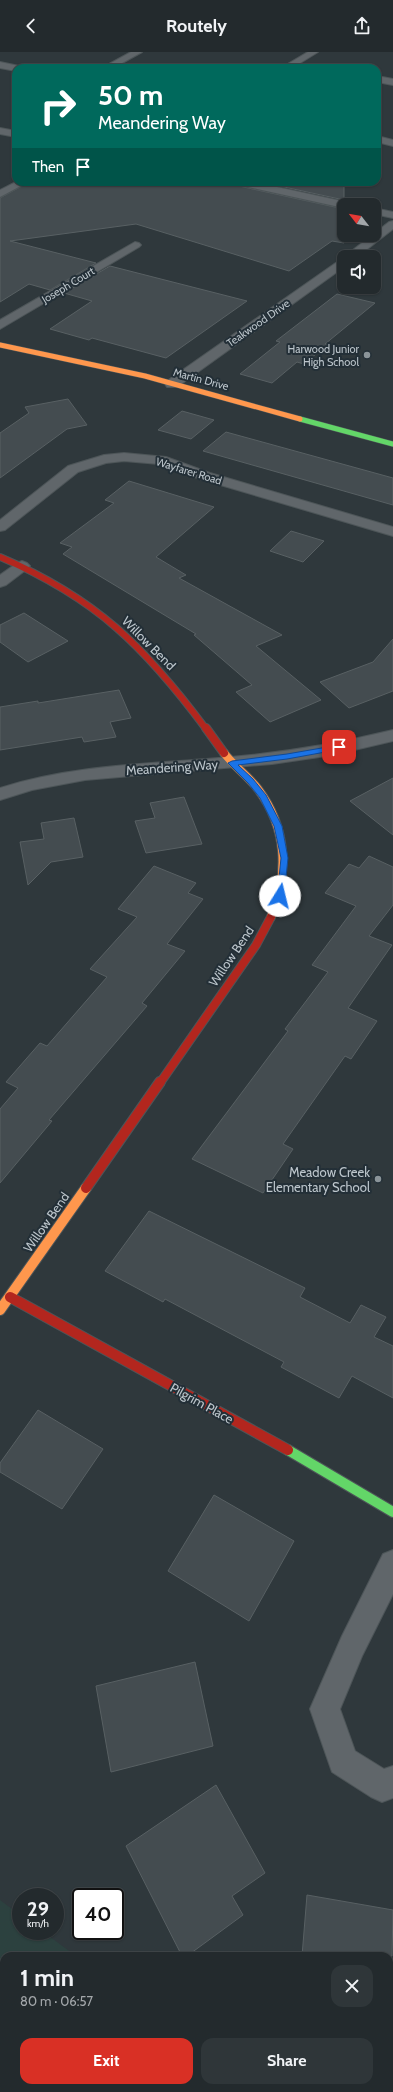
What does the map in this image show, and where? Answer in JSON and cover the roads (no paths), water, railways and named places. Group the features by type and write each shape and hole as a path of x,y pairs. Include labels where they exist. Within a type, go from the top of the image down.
{"street":[{"path":"114,64 138,52"},
{"path":"293,64 314,52"},
{"path":"0,65 12,67"},
{"path":"381,80 393,82"},
{"path":"0,131 12,133"},
{"path":"381,140 393,143"},
{"path":"0,194 15,186"},
{"path":"258,186 337,203"},
{"path":"381,212 393,215"},
{"path":"359,250 393,224"},
{"name":"Joseph Court","path":"0,325 135,245"},
{"name":"Teakwood Drive","path":"172,384 337,267"},
{"name":"Martin Drive","path":"0,345 172,384 393,444"},
{"name":"Wayfarer Road","path":"0,527 73,469 104,459 124,457 161,460 204,476 393,532"},
{"name":"Willow Bend","path":"0,557 22,566 87,605 132,641 163,674 232,763 251,781 263,797 278,826 285,868 280,896 271,920 256,945 0,1310"},
{"path":"0,582 22,566"},
{"name":"Meandering Way","path":"0,794 26,785 79,774 232,763 287,757 352,745 393,735"},
{"name":"Pilgrim Place","path":"10,1297 317,1466 358,1493 393,1512"},
{"path":"393,1564 352,1646 325,1709 343,1761 382,1786 393,1782"}],"place":[{"name":"Harwood Junior High School","path":"367,355"},
{"name":"Meadow Creek Elementary School","path":"378,1179"}]}
